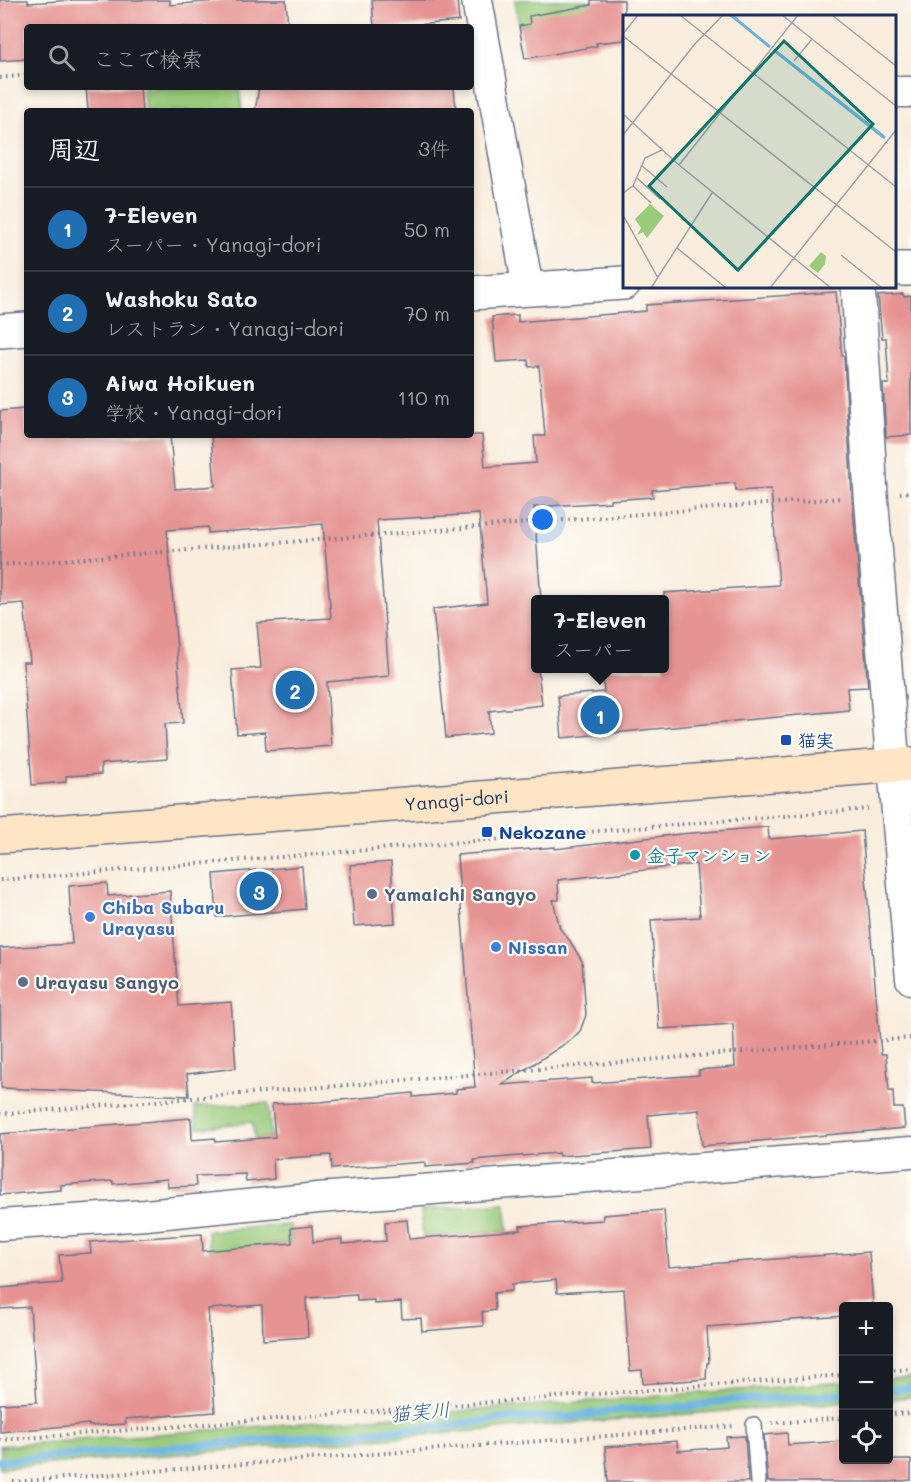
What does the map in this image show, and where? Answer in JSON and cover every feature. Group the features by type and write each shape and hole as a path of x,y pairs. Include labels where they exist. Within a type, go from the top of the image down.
{"main road":[{"name":"Yanagi-dori","path":"0,836 902,764"}],"street":[{"path":"477,0 528,289"},
{"path":"896,269 911,268"},
{"path":"474,293 623,283"},
{"path":"858,288 871,495 902,764 897,808 911,978"},
{"path":"0,331 24,329"},
{"path":"0,1225 911,1152"}],"lane":[{"path":"754,1425 758,1482"}],"path":[{"path":"0,78 24,75"},
{"path":"0,565 911,492"},
{"path":"0,880 897,808"},
{"path":"0,1114 911,1038"},
{"path":"893,1371 911,1369"},
{"path":"0,1440 839,1374"},
{"path":"893,1414 911,1413"},
{"path":"13,1482 839,1418"}],"green space":[{"path":"515,0 588,0 591,10 519,26"},
{"path":"143,90 239,90 242,108 145,108"},
{"path":"268,1103 271,1137 255,1139 252,1122 197,1128 195,1107"},
{"path":"505,1204 508,1231 423,1238 421,1210"},
{"path":"290,1225 292,1243 209,1251 207,1231"},
{"path":"911,1377 911,1397 893,1399 893,1379"},
{"path":"839,1382 839,1402 0,1468 0,1446"}],"building":[{"path":"0,0 28,0 28,3 74,0 170,0 170,5 227,0 286,0 288,24 24,24 24,59 0,61"},
{"path":"372,0 457,0 459,21 428,24 374,24"},
{"path":"591,0 624,0 623,40 596,43 597,46 525,59 519,26 530,24 529,16 591,5"},
{"path":"86,90 140,90 142,108 88,108"},
{"path":"258,90 454,90 456,108 256,108"},
{"path":"836,292 842,356 844,356 852,496 868,687 847,688 849,710 562,738 558,696 604,692 602,673 669,673 669,595 664,595 664,593 779,585 771,489 736,491 735,483 652,490 653,497 534,507 541,595 531,595 531,673 538,673 542,705 489,711 491,733 446,738 433,609 487,603 479,514 377,520 389,676 327,682 331,746 266,751 265,732 237,734 232,670 261,668 257,623 331,618 323,524 208,533 208,527 167,530 183,723 165,724 167,759 101,764 101,774 66,776 66,782 32,785 23,662 30,662 24,603 0,605 0,411 24,409 24,438 170,438 175,489 215,486 211,438 474,438 474,435 482,435 485,467 536,463 534,436 545,436 539,366 529,367 528,360 496,362 492,317 518,315 518,322 646,311 646,305"},
{"path":"903,294 904,297 911,296 911,435 886,437 883,384 889,384 886,338 882,338 878,296"},
{"path":"768,827 769,839 862,831 881,1054 886,1054 889,1091 893,1091 894,1108 903,1108 905,1128 702,1146 699,1110 648,1115 651,1149 559,1156 558,1153 474,1160 475,1163 425,1167 425,1162 332,1169 331,1155 273,1159 274,1179 246,1182 245,1174 195,1176 196,1186 168,1187 167,1179 113,1184 113,1181 61,1185 61,1190 0,1195 0,1134 191,1118 192,1140 215,1138 216,1142 275,1137 272,1104 413,1093 413,1097 456,1093 456,1089 475,1087 457,855 555,847 555,849 680,834","holes":["696,864 700,917 651,920 659,1029 733,1024 735,1067 699,1070 699,1075 592,1083 592,1078 501,1085 571,1040 580,1031 586,1015 582,961 560,929 553,900 559,900 558,880"]},
{"name":"Yamaichi Sangyo","path":"391,862 395,923 354,926 350,865"},
{"path":"302,866 305,909 217,917 214,874"},
{"path":"107,883 108,896 170,891 179,1006 231,1002 236,1068 187,1074 189,1096 1,1088 0,948 72,944 69,886"},
{"path":"664,1210 669,1267 869,1252 873,1302 839,1302 839,1316 707,1327 709,1363 707,1363 706,1379 643,1384 642,1370 630,1371 624,1289 557,1293 556,1280 512,1284 512,1291 494,1293 495,1310 482,1312 483,1326 422,1331 421,1318 402,1319 401,1302 374,1304 374,1300 357,1301 357,1295 306,1298 308,1337 263,1340 262,1305 208,1309 215,1412 125,1419 126,1424 89,1426 89,1424 0,1432 0,1404 37,1402 30,1307 0,1309 0,1288 62,1283 59,1255 91,1253 90,1242 202,1234 203,1251 292,1243 291,1228 312,1226 313,1242 342,1239 342,1244 386,1241 385,1222 407,1220 409,1239 521,1230 520,1226 603,1220 603,1215"},
{"path":"787,1433 788,1445 839,1441 839,1464 893,1464 893,1460 911,1460 911,1480 768,1482 764,1435"},
{"path":"745,1436 748,1482 608,1482 605,1447 677,1441 678,1451 727,1447 726,1437"}],"waterway":[{"name":"猫実川","path":"893,1390 911,1388"},
{"name":"猫実川","path":"0,1461 447,1426 498,1419 571,1417 618,1410 687,1407 732,1400 839,1394"}],"place":[{"name":"Washoku Sato","path":"295,690"},
{"name":"7-Eleven","path":"600,715"},
{"name":"猫実","path":"786,740"},
{"name":"Nekozane","path":"487,832"},
{"name":"金子マンション","path":"635,855"},
{"name":"Aiwa Hoikuen","path":"259,891"},
{"name":"Yamaichi Sangyo","path":"372,894"},
{"name":"Chiba Subaru Urayasu","path":"90,917"},
{"name":"Nissan","path":"496,947"},
{"name":"Urayasu Sangyo","path":"23,982"}]}
